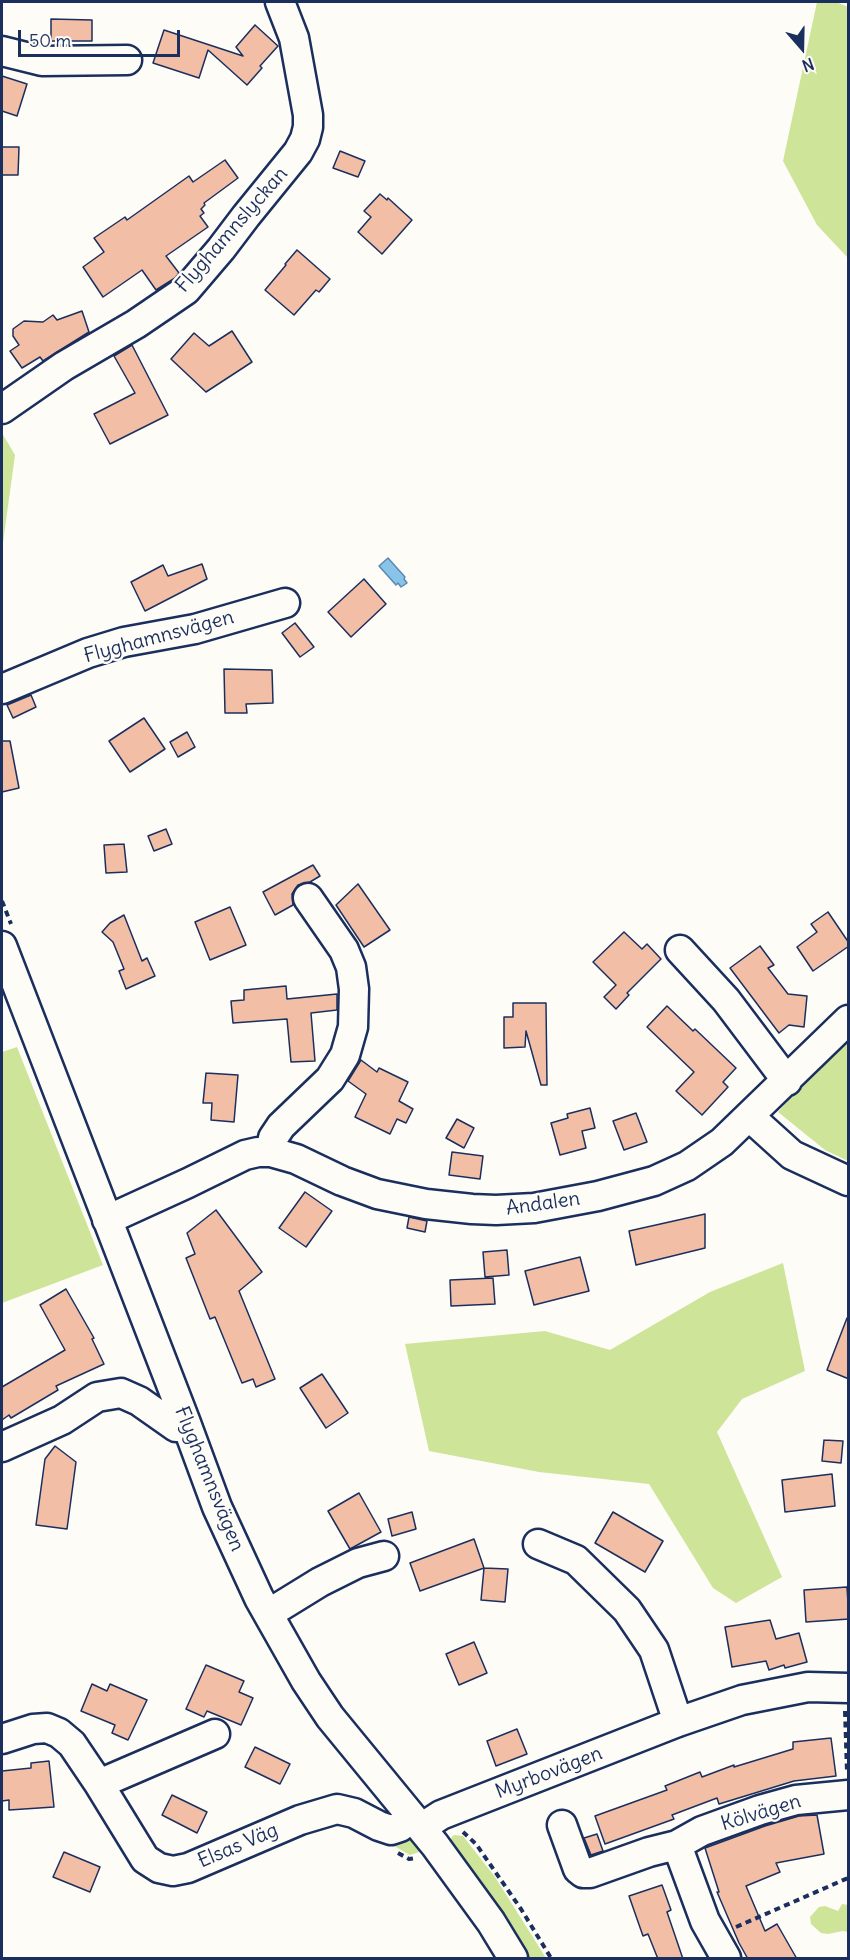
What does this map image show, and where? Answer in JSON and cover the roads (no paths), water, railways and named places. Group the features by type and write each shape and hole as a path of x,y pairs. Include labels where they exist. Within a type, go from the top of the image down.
{"street":[{"name":"Flyghamnslyckan","path":"2,409 64,366 136,324 186,290 298,152 305,139 308,116 294,38 280,2"},
{"path":"2,51 42,61 127,60"},
{"name":"Flyghamnsvägen","path":"2,689 88,653 124,642 195,629 285,603"},
{"path":"271,1152 273,1138 281,1126 330,1079 345,1055 353,1027 354,990 351,967 344,950 308,898"},
{"name":"Flyghamnsvägen","path":"7,939 107,1220 217,1506 267,1614 330,1717 423,1830 491,1922 513,1959"},
{"path":"680,950 726,1000 787,1081"},
{"name":"Andalen","path":"107,1220 188,1184 245,1155 271,1152 296,1159 377,1194 403,1200 472,1209 534,1208 598,1196 654,1181 687,1166 723,1142 849,1020"},
{"path":"750,1117 792,1155 849,1181"},
{"path":"2,1447 62,1420 97,1397 121,1393 140,1401 177,1427 186,1423"},
{"path":"538,1544 576,1560 627,1610 654,1650 678,1722"},
{"path":"267,1614 349,1567 384,1556"},
{"name":"Myrbovägen","path":"423,1830 441,1815 678,1722 742,1700 808,1687 846,1688"},
{"name":"Elsas Väg","path":"2,1739 33,1729 47,1728 59,1733 72,1744 145,1859 159,1868 173,1871 188,1868 320,1813 337,1809 354,1813 391,1830 400,1827 423,1830"},
{"path":"99,1784 215,1734"},
{"name":"Kölvägen","path":"562,1825 578,1869 583,1873 590,1873 676,1845 702,1831 760,1810 796,1800 848,1795"},
{"path":"676,1845 705,1921 720,1948"}],"water":[{"path":"388,558 405,577 407,583 401,587 398,583 396,585 379,566"}]}
